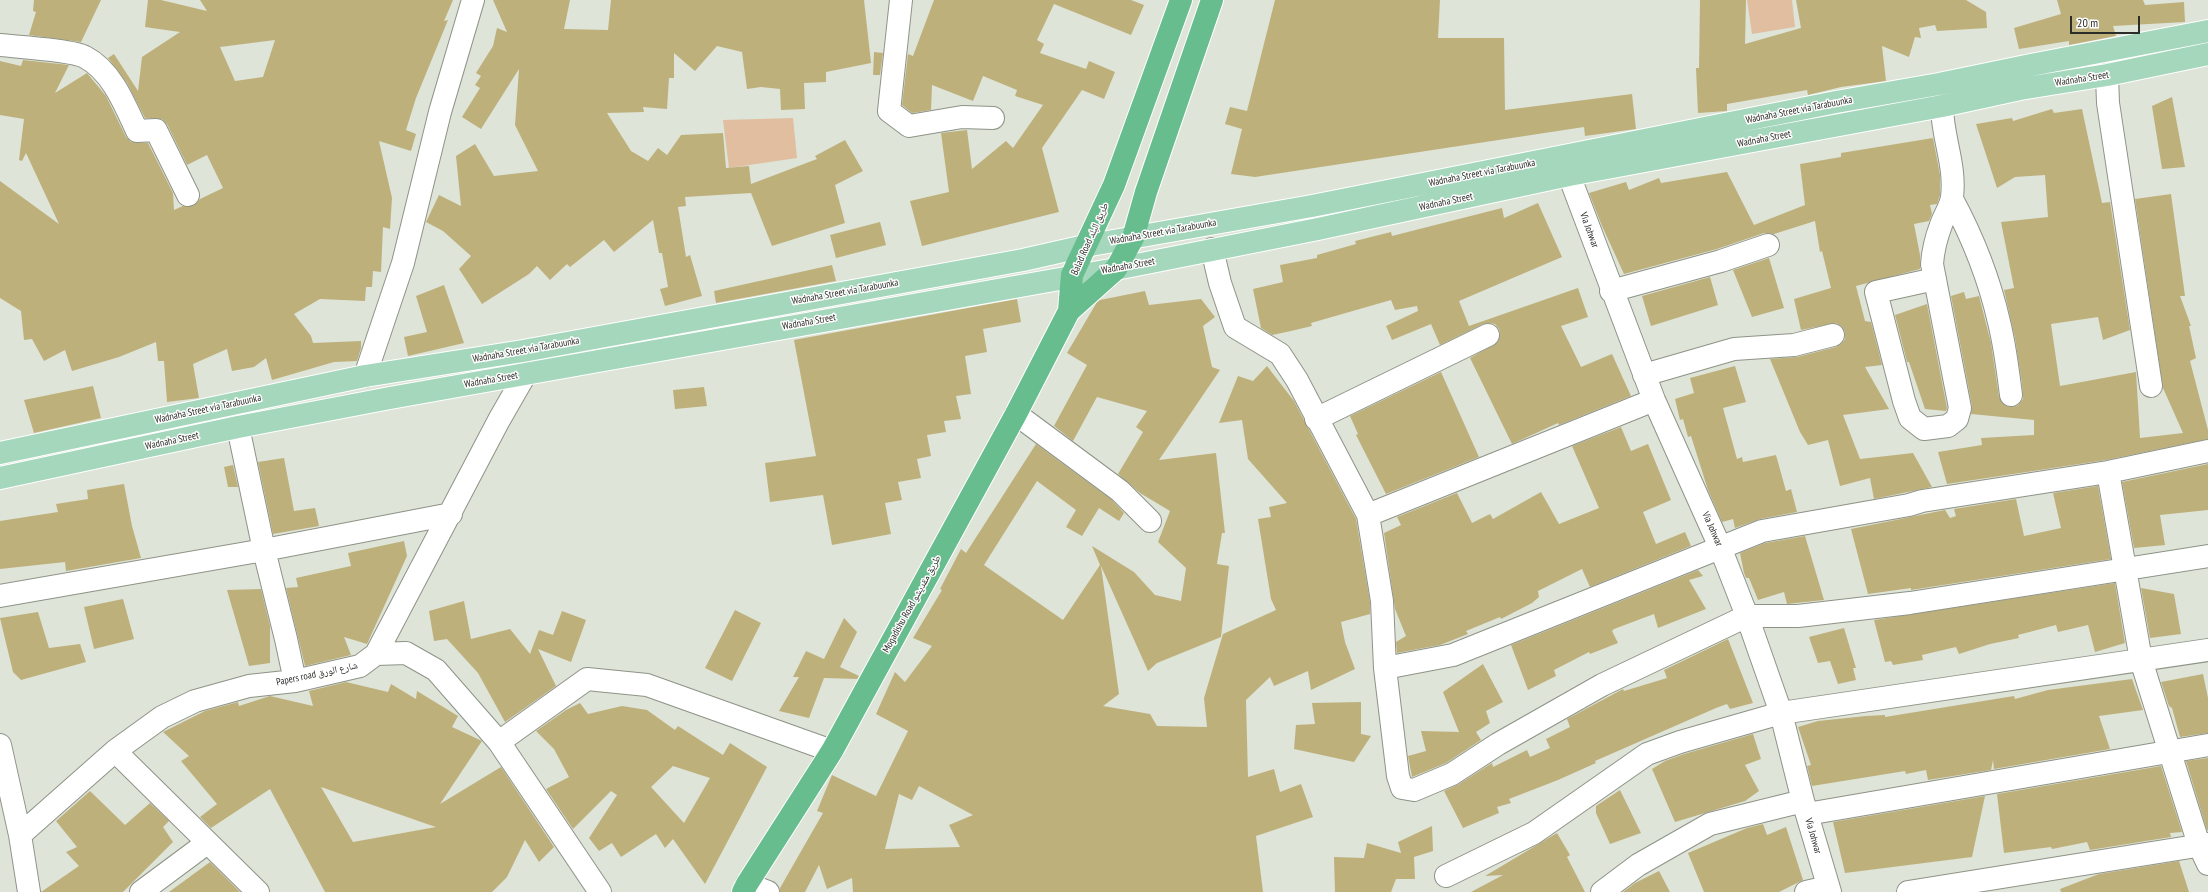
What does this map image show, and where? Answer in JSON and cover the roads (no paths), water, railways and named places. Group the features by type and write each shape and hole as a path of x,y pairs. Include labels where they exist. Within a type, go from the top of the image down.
{"highway":[{"name":"Balad Road طريق البلد","path":"1069,311 1072,275 1114,185 1181,0"},
{"path":"1069,311 1116,269 1133,238 1146,192 1212,0"},
{"name":"Mogadishu Road طريق مقديشو","path":"745,888 832,751 1016,414 1069,311"}],"main road":[{"name":"Wadnaha Street via Tarabuunka","path":"0,452 365,376 523,351 1023,260 1085,246 1312,206 2208,31"},
{"name":"Wadnaha Street","path":"0,478 238,427 526,373 1072,275 1116,269 1318,229 1569,175 1942,106 1989,95 2107,75 2208,54"},
{"path":"1986,74 1989,95"},
{"path":"1312,206 1318,229"}],"street":[{"path":"365,376 403,263 440,112 473,0"},
{"path":"901,0 890,111 909,126 962,117 993,118"},
{"path":"0,44 83,56 96,64 120,94 137,131 156,130 188,195"},
{"path":"2107,75 2108,103 2151,386"},
{"path":"1935,279 1876,292 1904,401 1910,418 1924,429 1948,426 1957,419 1960,408 1935,279 1932,264 1934,248 1952,198 1953,170 1942,125 1942,106"},
{"name":"Via Johwar","path":"1569,175 1611,291 1644,376 1720,547 1746,616 1781,713 1805,807 1829,890"},
{"path":"1952,198 1970,234 1986,273 2000,323 2012,395"},
{"path":"1611,291 1720,261 1768,245"},
{"path":"1212,249 1220,283 1235,327 1280,354 1297,380 1368,515 1382,601 1385,668 1398,776 1402,788 1414,790 1452,774 1498,744 1602,685 1746,616 1798,616 1910,603 2208,556"},
{"path":"1644,376 1734,349 1794,345 1833,334"},
{"path":"1316,418 1488,335"},
{"path":"376,654 526,373"},
{"path":"1368,515 1654,400"},
{"path":"1016,414 1120,491 1150,521"},
{"path":"238,427 294,680"},
{"path":"1385,668 1453,655 1762,531 1909,505 1922,501 2108,472 2208,450"},
{"path":"1908,892 2205,851 2141,660 2108,472"},
{"path":"0,596 264,550 451,514"},
{"path":"1446,876 1534,833 1647,754 1680,742 1781,713 2208,650"},
{"path":"376,654 406,653 436,670 499,742 600,892"},
{"name":"Papers road شارع الورق","path":"20,835 116,751 162,717 195,701 248,686 294,680 360,666 376,654"},
{"path":"499,742 587,679 647,685 832,751"},
{"path":"1602,892 1638,865 1710,824 1805,807 2208,744"},
{"path":"0,747 20,835 29,892"},
{"path":"116,751 258,892"},
{"path":"141,892 208,843"},
{"path":"745,888 768,892"},
{"path":"1806,892 1829,890"}]}
